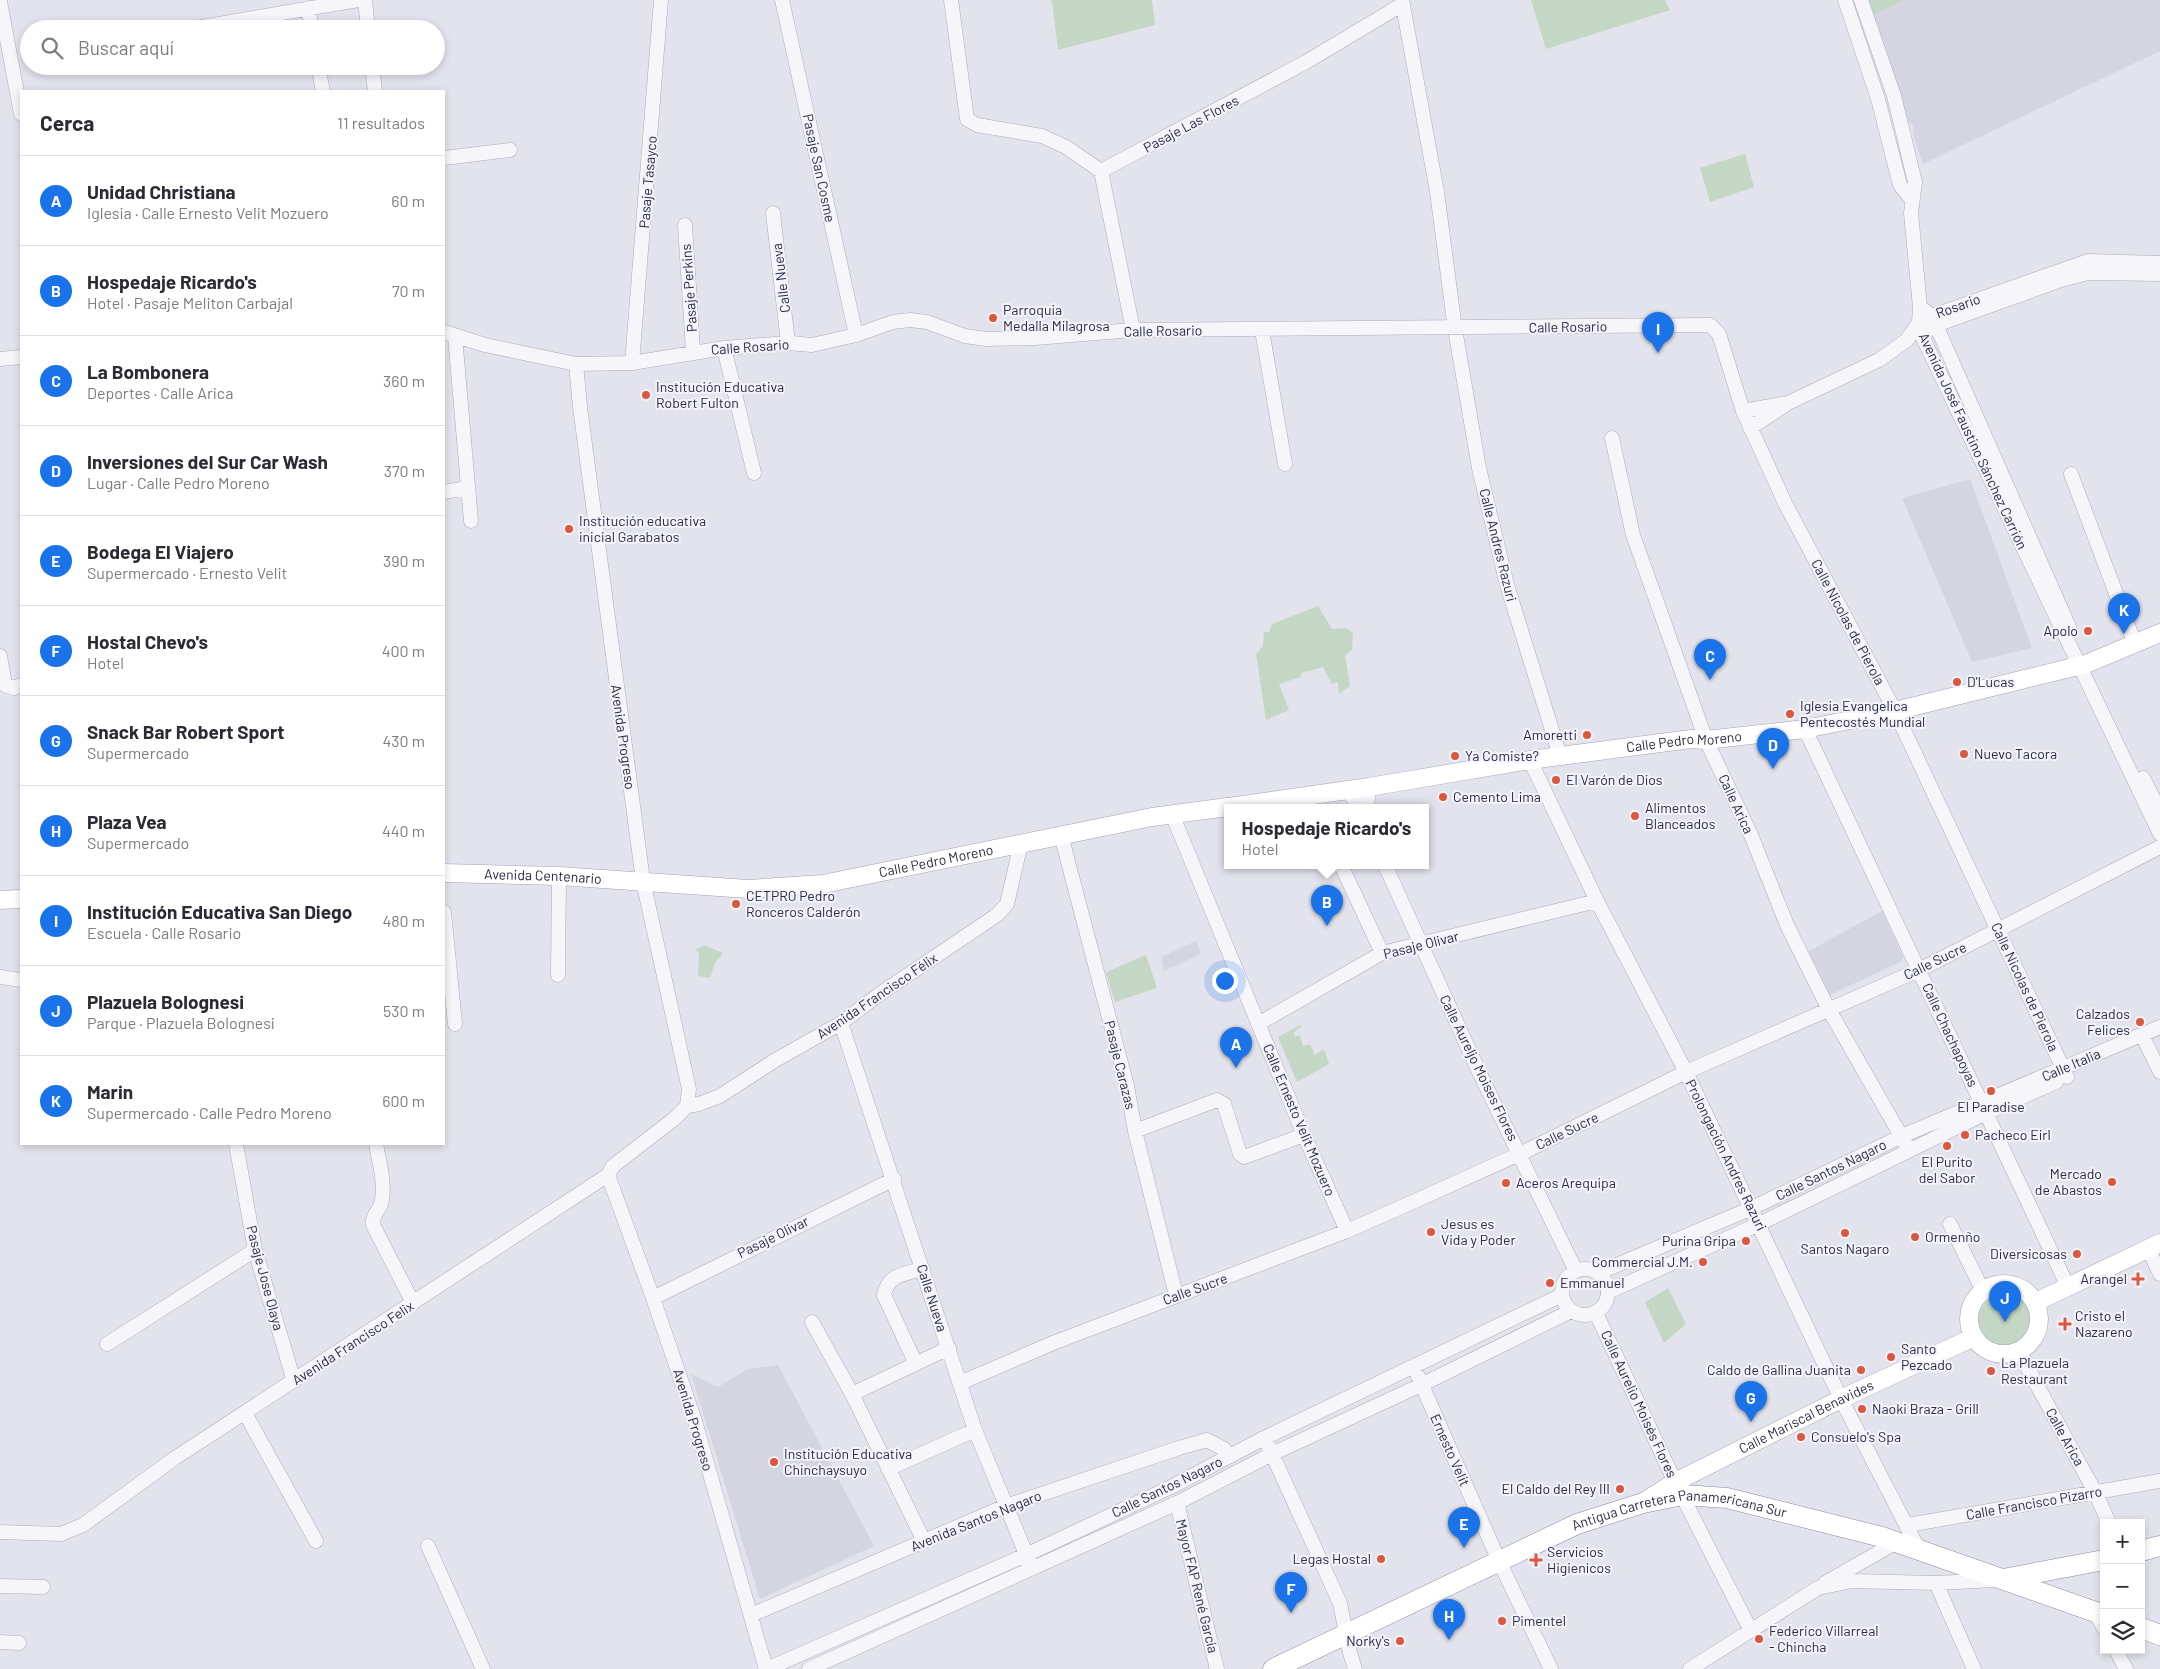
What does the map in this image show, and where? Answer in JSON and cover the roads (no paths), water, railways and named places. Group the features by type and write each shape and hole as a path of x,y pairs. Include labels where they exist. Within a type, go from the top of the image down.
{"highway":[{"name":"Antigua Carretera Panamericana Sur","path":"1273,1669 1577,1524 1643,1503 1679,1488 1727,1498 1882,1537 2009,1582 2100,1618"},
{"path":"2145,1550 2160,1546"},
{"path":"2145,1562 2160,1558"},
{"path":"2009,1582 2100,1561"},
{"path":"2009,1582 2100,1571"},
{"path":"2145,1629 2160,1635"}],"main road":[{"name":"Calle Pedro Moreno","path":"1270,804 1312,801 1348,790 1530,760 1691,739 1706,740 1805,729 1895,711 2082,665 2160,635"},
{"name":"Calle Pedro Moreno","path":"643,881 748,889 823,884 1061,835 1172,814 1224,808"},
{"name":"Avenida Centenario","path":"445,873 559,876 643,881"},
{"path":"0,900 20,899"},
{"path":"2036,1302 2156,1248"},
{"path":"2012,1284 2030,1294 2036,1302 2040,1313 2040,1325 2036,1336 2029,1345 2019,1352 1998,1354 1984,1348 1974,1338 1970,1328 1971,1308 1982,1291 1992,1286 2012,1284"},
{"name":"Calle Mariscal Benavides","path":"1679,1488 1841,1399 1974,1338"}],"street":[{"path":"241,20 358,0"},
{"path":"365,0 367,20"},
{"name":"Pasaje Tasayco","path":"632,363 661,0"},
{"name":"Pasaje San Cosme","path":"782,0 856,335"},
{"path":"951,0 966,114 970,122 1042,136 1066,147 1101,172 1133,330"},
{"path":"1845,0 1878,99 1900,185 1911,199"},
{"path":"1861,0 1894,96 1915,182 1911,199 1920,307"},
{"path":"0,2 20,109"},
{"name":"Pasaje Las Flores","path":"1101,172 1306,62 1403,2"},
{"name":"Calle Andres Razuri","path":"1403,2 1437,192 1454,329 1479,468 1505,576 1560,756"},
{"path":"308,8 310,20"},
{"path":"320,75 323,90"},
{"path":"373,75 375,90"},
{"path":"445,158 510,150"},
{"name":"Calle Nueva","path":"773,213 788,343"},
{"name":"Pasaje Perkins","path":"684,224 693,352"},
{"name":"Rosario","path":"1788,403 1879,360 1934,320 2088,261 2160,263"},
{"name":"Rosario","path":"1934,320 2088,273 2160,274"},
{"name":"Avenida José Faustino Sánchez Carrión","path":"1920,307 1934,320 2082,665 2160,810"},
{"name":"Avenida José Faustino Sánchez Carrión","path":"1920,307 1920,329 2082,665 2160,834"},
{"name":"Calle Rosario","path":"449,334 485,345 576,364 632,363 673,358 693,352 724,348 788,343 812,345 856,335 893,322 910,320 927,322 965,336 986,339 1035,338 1133,330 1454,329 1706,324 1714,327"},
{"name":"Calle Nicolas de Pierola","path":"1714,327 1719,334 1743,411 1785,504 1895,711 2065,1073"},
{"path":"1262,330 1285,464"},
{"path":"449,334 471,521"},
{"path":"724,348 754,473"},
{"path":"0,359 20,357"},
{"name":"Avenida Progreso","path":"576,364 590,485 643,881 689,1089 687,1106"},
{"path":"1743,411 1788,403"},
{"path":"1750,428 1788,403"},
{"name":"Calle Arica","path":"1612,438 1633,535 1706,740 1751,835 1787,925 1828,1008 1909,1150"},
{"path":"2072,474 2135,644"},
{"path":"445,492 467,488"},
{"path":"0,656 5,684 9,687 20,685"},
{"name":"Calle Chachapoyas","path":"1805,729 2068,1286"},
{"name":"Prolongación Andres Razuri","path":"1530,760 1598,901 1686,1072 1841,1399 1908,1525 1919,1550"},
{"path":"1367,804 1369,787"},
{"path":"1348,790 1356,804"},
{"name":"Calle Ernesto Velit Mozuero","path":"1172,814 1304,1135 1347,1231"},
{"name":"Pasaje Carazas","path":"1061,835 1127,1086 1135,1131 1176,1295"},
{"name":"Avenida Francisco Félix","path":"687,1106 699,1104 720,1096 774,1061 842,1023 881,993 997,915 1007,904 1021,843"},
{"name":"Calle Sucre","path":"960,1384 1053,1343 1347,1231 1520,1153 1686,1072 1828,1008 1919,970 2160,847"},
{"path":"1343,869 1382,953"},
{"name":"Calle Aureljo Moises Flores","path":"1387,869 1480,1074 1576,1271"},
{"path":"558,975 559,876"},
{"name":"Pasaje Olivar","path":"1258,1024 1382,953 1598,901"},
{"path":"445,922 455,1024"},
{"path":"0,977 20,980"},
{"name":"Calle Nueva","path":"842,1023 975,1430 1032,1569"},
{"name":"Calle Italia","path":"2144,1039 2160,1027"},
{"name":"Calle Italia","path":"1984,1108 2144,1039 2160,1036"},
{"path":"2144,1039 2160,1072"},
{"path":"1135,1131 1217,1100 1224,1104 1240,1154 1244,1157 1304,1135"},
{"name":"Avenida Francisco Felix","path":"0,1532 52,1535 75,1529 175,1458 608,1175 614,1166 674,1120 687,1106"},
{"name":"Calle Santos Nagaro","path":"1598,1273 1752,1208 1902,1136 1984,1108"},
{"name":"Calle Santos Nagaro","path":"1608,1292 1759,1224 1909,1150 1984,1108"},
{"name":"Pasaje Jose Olaya","path":"236,1145 255,1250 294,1381"},
{"path":"376,1145 383,1189 381,1206 374,1215 372,1224 413,1303"},
{"name":"Avenida Progreso","path":"608,1175 694,1418 767,1669"},
{"name":"Pasaje Olivar","path":"653,1298 894,1179"},
{"path":"1950,1224 1982,1291"},
{"path":"2156,1248 2160,1274"},
{"path":"107,1344 255,1250"},
{"path":"1585,1269 1598,1273 1607,1284 1608,1292 1604,1306 1596,1313 1585,1316 1571,1311 1562,1295 1564,1282 1576,1271 1585,1269"},
{"path":"916,1362 884,1296 890,1281 896,1276 923,1270"},
{"name":"Calle Santos Nagaro","path":"767,1669 1026,1555 1173,1486 1264,1438 1562,1295"},
{"name":"Calle Santos Nagaro","path":"809,1669 1177,1503 1272,1454 1421,1385 1571,1311"},
{"name":"Calle Aurelio Moisés Flores","path":"1596,1313 1679,1488 1750,1629"},
{"path":"812,1322 852,1394 924,1541"},
{"path":"852,1394 948,1348"},
{"name":"Calle Arica","path":"2019,1352 2095,1492 2107,1519"},
{"name":"Ernesto Velit","path":"1414,1367 1499,1561 1551,1669"},
{"path":"245,1413 316,1541"},
{"path":"888,1468 975,1430"},
{"path":"1264,1438 1340,1602 1355,1669"},
{"name":"Avenida Santos Nagaro","path":"751,1615 1006,1506 1207,1440 1224,1449 1230,1456"},
{"name":"Calle Francisco Pizarro","path":"1908,1525 2160,1481"},
{"name":"Mayor FAP René García","path":"1177,1503 1217,1669"},
{"path":"1690,1669 1842,1572 1895,1543"},
{"path":"428,1546 483,1669"},
{"path":"1818,1588 1852,1580 1936,1583 2009,1582"},
{"path":"1936,1583 1974,1669"},
{"path":"0,1586 43,1587"},
{"path":"0,1642 19,1643"},
{"path":"2118,1654 2126,1669"}],"place":[{"name":"Parroquia Medalla Milagrosa","path":"993,318"},
{"name":"Institución Educativa San Diego","path":"1658,353"},
{"name":"Institución Educativa Robert Fulton","path":"646,395"},
{"name":"Institución educativa inicial Garabatos","path":"569,529"},
{"name":"Apolo","path":"2088,631"},
{"name":"Marin","path":"2124,634"},
{"name":"La Bombonera","path":"1710,680"},
{"name":"D'Lucas","path":"1957,682"},
{"name":"Iglesia Evangelica Pentecostés Mundial","path":"1790,714"},
{"name":"Amoretti","path":"1587,735"},
{"name":"Nuevo Tacora","path":"1964,754"},
{"name":"Ya Comiste?","path":"1455,756"},
{"name":"Inversiones del Sur Car Wash","path":"1773,769"},
{"name":"El Varón de Dios","path":"1556,780"},
{"name":"Cemento Lima","path":"1443,797"},
{"name":"Alimentos Blanceados","path":"1635,816"},
{"name":"CETPRO Pedro Ronceros Calderón","path":"736,904"},
{"name":"Hospedaje Ricardo's","path":"1327,926"},
{"name":"Calzados Felices","path":"2140,1022"},
{"name":"Unidad Christiana","path":"1236,1068"},
{"name":"El Paradise","path":"1991,1091"},
{"name":"Pacheco Eirl","path":"1965,1135"},
{"name":"El Purito del Sabor","path":"1947,1146"},
{"name":"Mercado de Abastos","path":"2112,1182"},
{"name":"Aceros Arequipa","path":"1506,1183"},
{"name":"Jesus es Vida y Poder","path":"1431,1232"},
{"name":"Santos Nagaro","path":"1845,1233"},
{"name":"Ormenño","path":"1915,1237"},
{"name":"Purina Gripa","path":"1746,1241"},
{"name":"Diversicosas","path":"2077,1254"},
{"name":"Commercial J.M.","path":"1703,1262"},
{"name":"Arangel","path":"2138,1279"},
{"name":"Emmanuel","path":"1550,1283"},
{"name":"Plazuela Bolognesi","path":"2005,1322"},
{"name":"Cristo el Nazareno","path":"2065,1324"},
{"name":"Santo Pezcado","path":"1891,1357"},
{"name":"Caldo de Gallina Juanita","path":"1861,1370"},
{"name":"La Plazuela Restaurant","path":"1991,1371"},
{"name":"Naoki Braza - Grill","path":"1862,1409"},
{"name":"Snack Bar Robert Sport","path":"1751,1422"},
{"name":"Consuelo's Spa","path":"1801,1437"},
{"name":"Institución Educativa Chinchaysuyo","path":"774,1462"},
{"name":"El Caldo del Rey III","path":"1620,1489"},
{"name":"Bodega El Viajero","path":"1464,1548"},
{"name":"Legas Hostal","path":"1381,1559"},
{"name":"Servicios Higienicos","path":"1536,1560"},
{"name":"Hostal Chevo's","path":"1291,1613"},
{"name":"Pimentel","path":"1502,1621"},
{"name":"Federico Villarreal - Chincha","path":"1759,1639"},
{"name":"Plaza Vea","path":"1449,1640"},
{"name":"Norky's","path":"1400,1641"}]}
